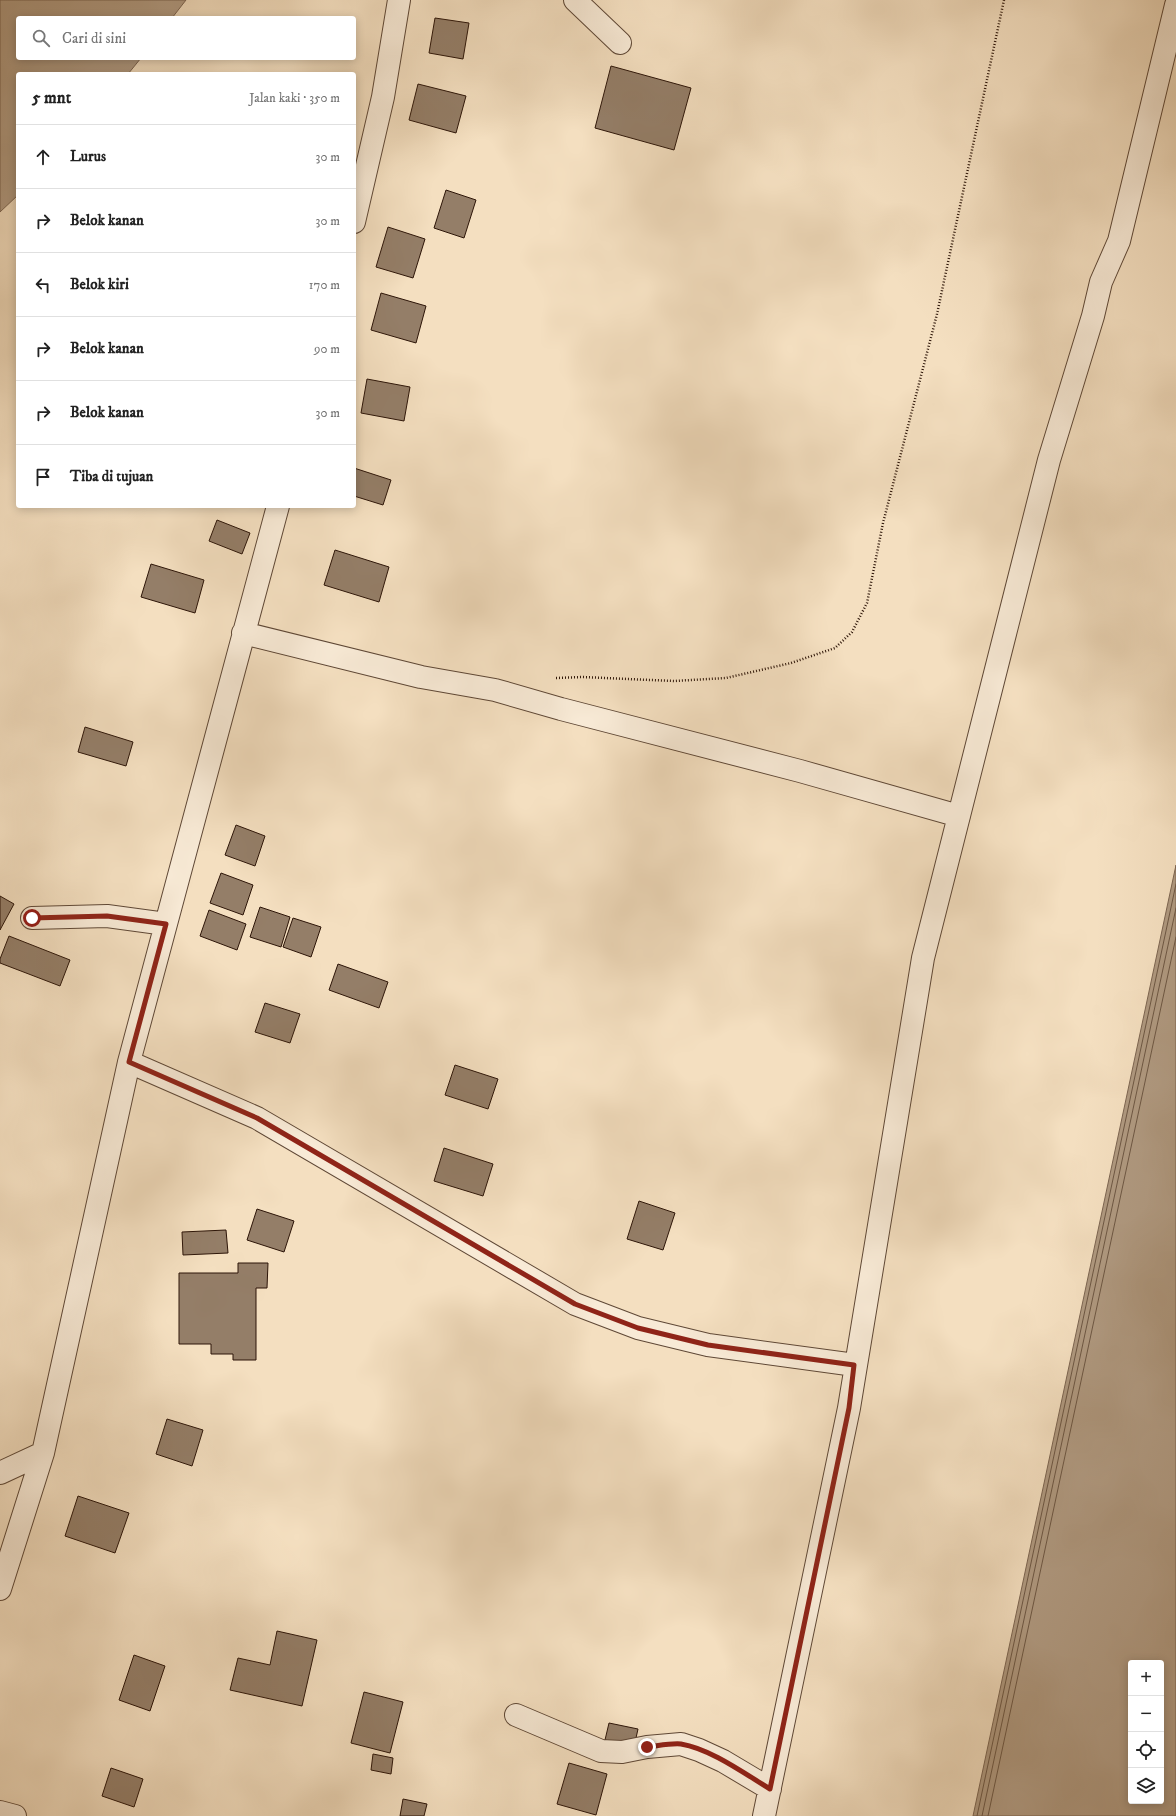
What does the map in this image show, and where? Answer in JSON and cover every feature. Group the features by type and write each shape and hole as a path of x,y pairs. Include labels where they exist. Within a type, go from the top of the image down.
{"street":[{"path":"356,213 382,97 399,0"},
{"path":"575,0 620,43"},
{"path":"764,1816 849,1408 854,1365 923,958 1049,460 1093,316 1101,282 1119,241 1176,5"},
{"path":"0,1589 43,1453 129,1062 277,508"},
{"path":"243,633 421,677 495,690 561,709 800,771 959,816"},
{"path":"32,918 107,916 166,924"},
{"path":"129,1062 257,1118 575,1304 638,1328 708,1345 854,1365"},
{"path":"0,1474 43,1453"},
{"path":"516,1715 601,1751 622,1752 647,1747 680,1744 699,1750 723,1761 770,1789"},
{"path":"0,1812 15,1816"}],"path":[{"path":"551,678 582,677 674,681 726,678 791,663 835,648 852,632 867,603 883,523 937,314 1004,0"}],"water":[{"path":"0,0 186,0 174,16 16,16 16,60 139,60 130,72 16,72 16,197 0,212"},
{"path":"1176,865 1176,1816 973,1816"}],"building":[{"path":"435,18 469,23 463,59 429,53"},
{"path":"611,66 691,88 674,150 595,128"},
{"path":"418,84 466,96 456,133 409,120"},
{"path":"446,190 476,200 464,238 434,228"},
{"path":"388,227 425,239 413,278 376,267"},
{"path":"381,293 426,306 416,343 371,330"},
{"path":"367,379 410,387 404,421 361,413"},
{"path":"356,469 391,480 383,505 356,497"},
{"path":"217,520 250,533 242,554 209,541"},
{"path":"335,550 389,567 379,602 324,585"},
{"path":"151,564 204,580 195,613 141,597"},
{"path":"85,727 133,742 126,766 78,752"},
{"path":"236,825 265,836 255,866 225,855"},
{"path":"221,873 253,885 243,915 210,903"},
{"path":"0,896 14,904 0,930"},
{"path":"260,907 290,917 281,947 250,937"},
{"path":"209,910 246,924 237,950 200,936"},
{"path":"293,918 321,927 311,957 283,947"},
{"path":"9,936 70,960 60,986 0,963 0,959"},
{"path":"338,964 388,982 379,1008 329,990"},
{"path":"265,1003 300,1014 290,1043 255,1032"},
{"path":"455,1065 498,1079 488,1109 445,1095"},
{"path":"444,1148 493,1164 483,1196 434,1181"},
{"path":"639,1201 675,1213 663,1250 627,1239"},
{"path":"257,1209 294,1221 284,1252 247,1240"},
{"path":"226,1230 228,1253 183,1255 182,1232"},
{"path":"238,1263 268,1263 267,1288 256,1288 256,1360 233,1360 233,1354 211,1354 211,1344 179,1344 179,1273 238,1273"},
{"path":"167,1419 203,1430 192,1466 156,1454"},
{"path":"78,1496 129,1513 115,1553 65,1536"},
{"path":"277,1631 317,1640 302,1706 230,1690 238,1658 270,1665"},
{"path":"134,1655 165,1666 150,1711 119,1700"},
{"path":"364,1692 403,1702 390,1753 351,1743"},
{"path":"609,1723 638,1729 634,1747 605,1740"},
{"path":"373,1754 393,1758 391,1774 371,1770"},
{"path":"569,1763 607,1774 596,1815 557,1804"},
{"path":"111,1768 143,1779 134,1807 102,1796"},
{"path":"403,1799 427,1804 424,1816 400,1816"}],"route":[{"path":"32,918 107,916 166,924 129,1062 257,1118 575,1304 638,1328 708,1345 854,1365 849,1408 770,1789 723,1761 699,1750 680,1744 647,1747"}]}
